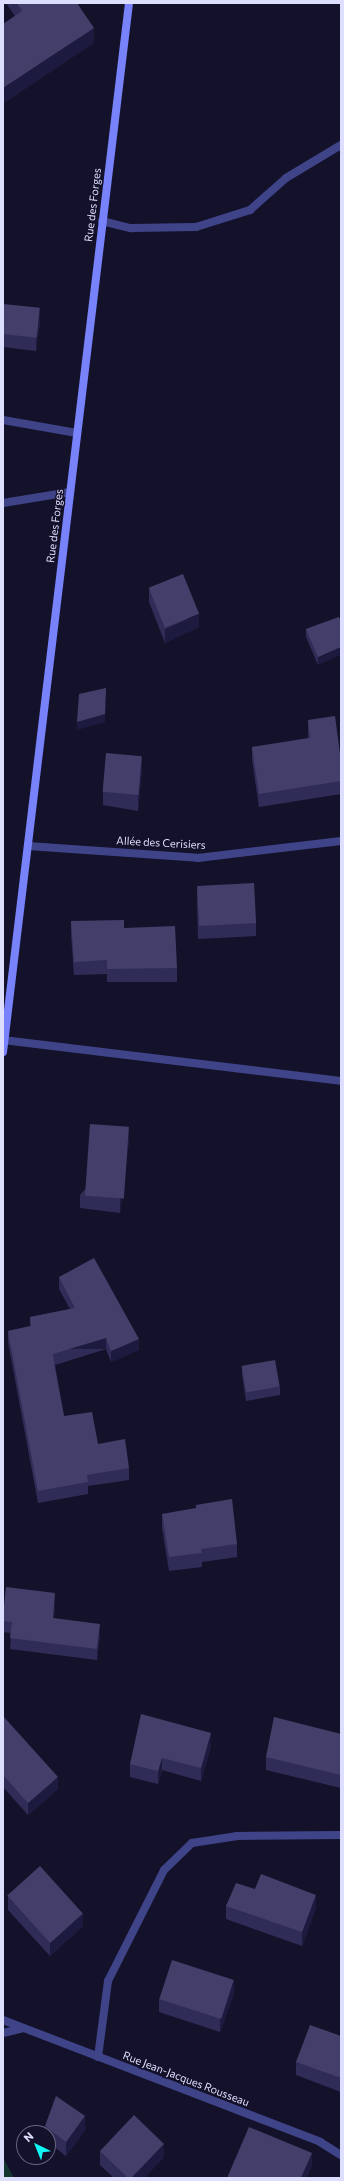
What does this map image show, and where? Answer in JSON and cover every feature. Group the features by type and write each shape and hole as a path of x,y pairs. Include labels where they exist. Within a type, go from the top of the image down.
{"main road":[{"name":"Rue des Forges","path":"3,1052 129,3"}],"street":[{"path":"102,221 131,228 196,228 250,210 286,178 341,145"},
{"path":"3,420 77,433"},
{"path":"3,503 70,492"},
{"name":"Allée des Cerisiers","path":"28,846 198,858 341,842"},
{"path":"4,1040 341,1081"},
{"path":"98,2057 108,1981 164,1870 192,1843 237,1836 341,1835"},
{"name":"Rue Jean-Jacques Rousseau","path":"3,2020 21,2029 320,2142 341,2155"},
{"path":"3,2033 21,2029"}],"green space":[{"path":"3,2157 14,2178 3,2178"}],"building":[{"path":"17,3 77,3 94,28 3,88 3,24 22,11"},
{"path":"3,304 40,308 37,338 3,334"},
{"path":"183,574 199,614 165,628 149,588"},
{"path":"339,617 341,622 341,647 318,657 306,629"},
{"path":"106,688 105,714 77,722 79,694"},
{"path":"335,716 341,761 341,781 259,794 252,747 310,738 308,720"},
{"path":"106,753 142,756 138,795 103,792"},
{"path":"254,883 256,923 199,926 197,886"},
{"path":"124,920 124,928 175,926 177,968 107,969 107,960 74,962 71,921"},
{"path":"90,1124 129,1127 124,1199 85,1196"},
{"path":"94,1258 139,1339 111,1351 106,1338 53,1354 55,1369 64,1416 92,1412 98,1444 125,1439 129,1468 87,1475 88,1482 38,1491 8,1331 31,1326 30,1317 75,1308 59,1277"},
{"path":"275,1360 280,1387 246,1392 242,1366"},
{"path":"232,1499 237,1544 201,1549 202,1553 169,1557 162,1514 196,1508 196,1505"},
{"path":"6,1587 55,1593 53,1618 100,1624 97,1649 10,1638 12,1622 3,1621"},
{"path":"141,1714 211,1733 201,1768 162,1758 158,1771 130,1764"},
{"path":"3,1716 58,1777 28,1803 3,1775"},
{"path":"274,1717 341,1734 341,1775 266,1757"},
{"path":"40,1866 83,1914 50,1943 7,1895"},
{"path":"261,1874 316,1895 302,1932 226,1906 236,1883 255,1889"},
{"path":"172,1960 234,1980 221,2019 159,1999"},
{"path":"310,2025 341,2036 341,2078 296,2062"},
{"path":"56,2096 85,2116 66,2142 56,2134 56,2125 45,2125"},
{"path":"134,2115 164,2144 131,2178 128,2178 100,2151"},
{"path":"249,2127 312,2153 301,2178 227,2178"}]}
